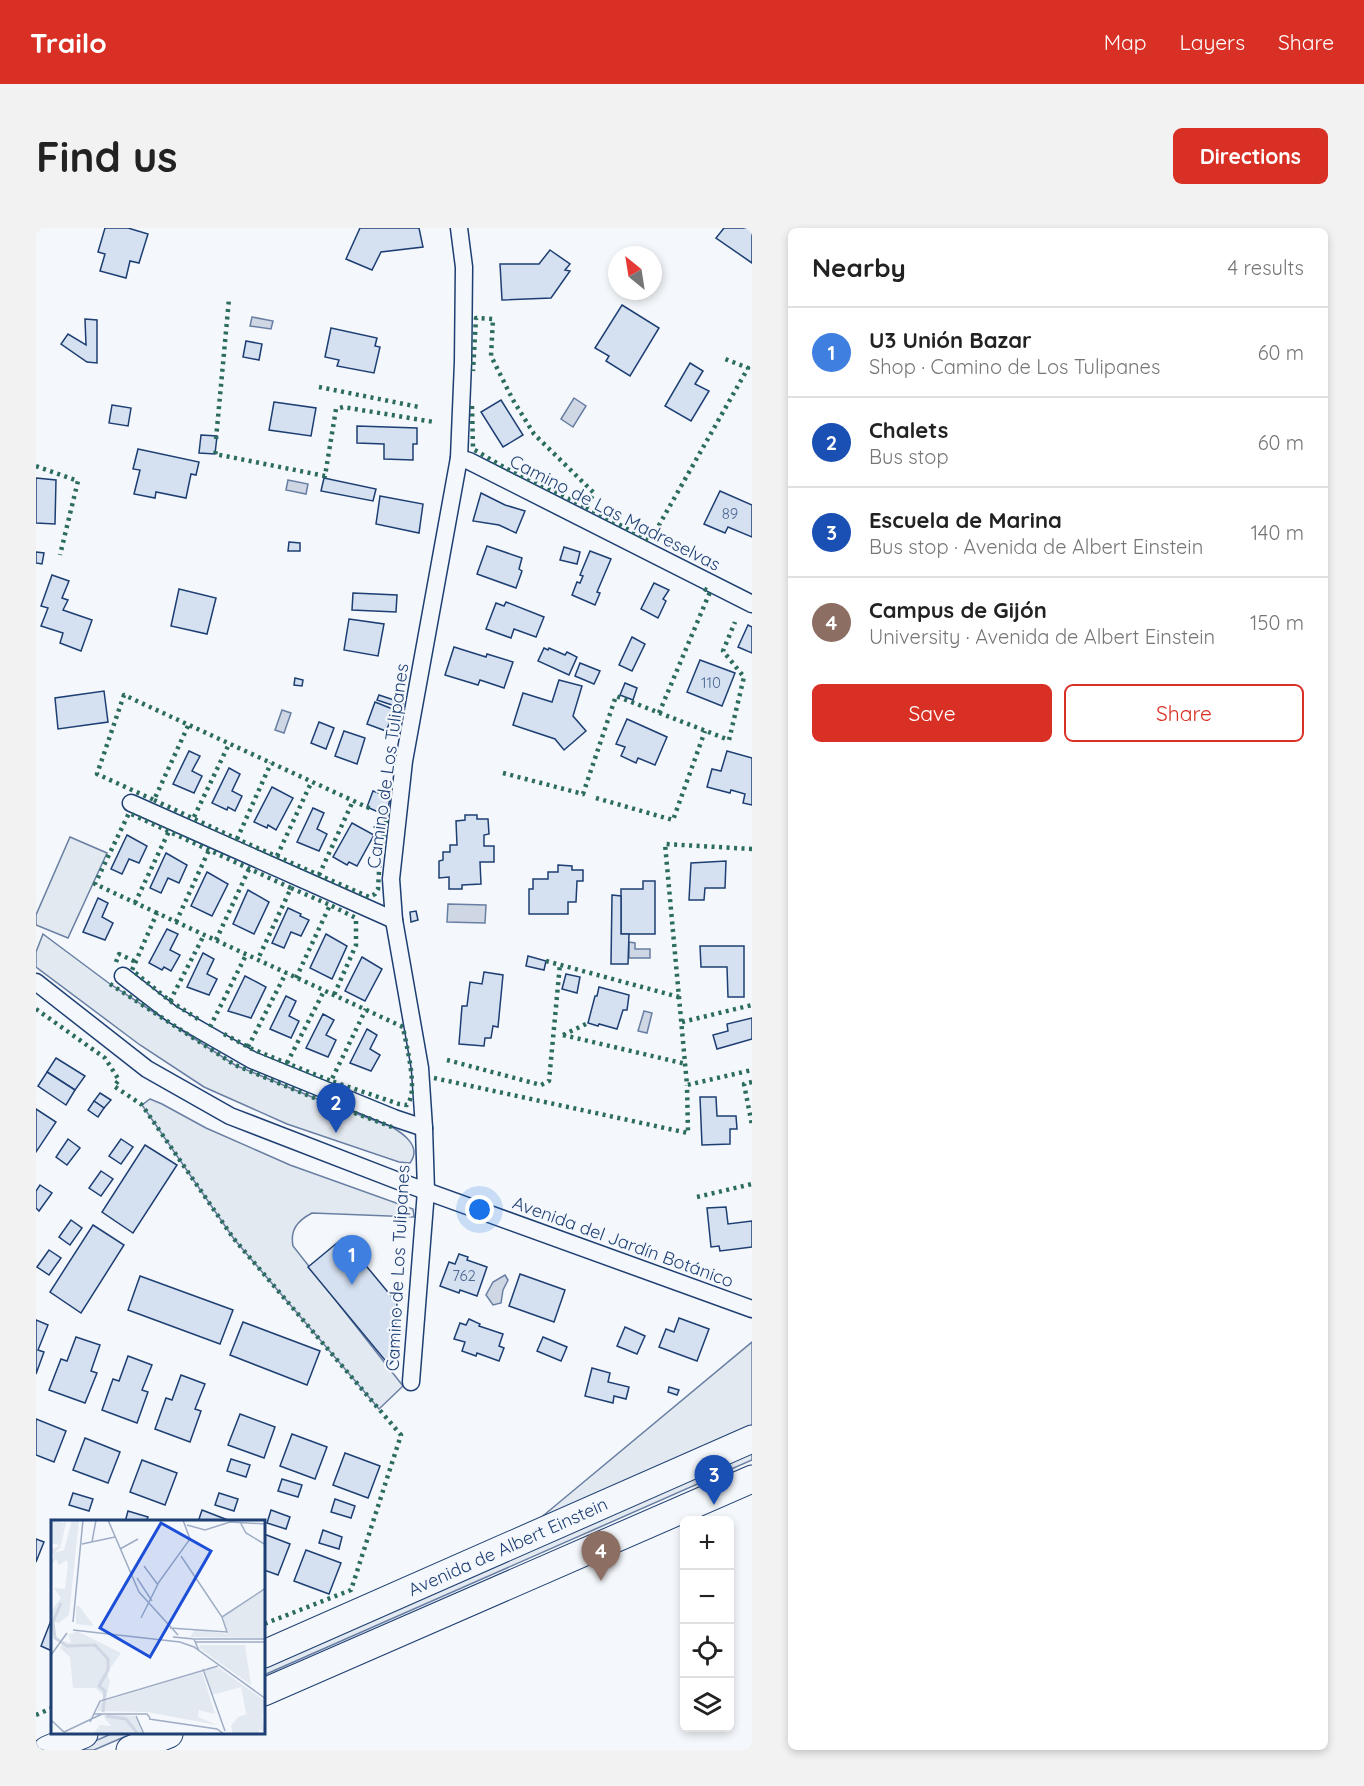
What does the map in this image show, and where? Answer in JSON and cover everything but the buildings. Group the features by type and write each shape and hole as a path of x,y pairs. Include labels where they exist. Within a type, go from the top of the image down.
{"highway":[{"name":"Avenida de Albert Einstein","path":"266,1653 752,1439"},
{"name":"Avenida de Albert Einstein","path":"266,1691 752,1479"},
{"path":"47,1750 82,1735"},
{"path":"130,1750 167,1735"}],"street":[{"name":"Camino de Los Tulipanes","path":"411,1382 426,1191 424,1128 420,1068 394,920 391,879 404,761 459,458 464,267 459,228"},
{"name":"Camino de Las Madreselvas","path":"459,458 752,604"},
{"path":"131,803 394,920"},
{"path":"123,976 172,1014 252,1060 424,1128"},
{"name":"Avenida del Jardín Botánico","path":"36,982 147,1069 230,1116 426,1191 752,1309"}],"shaded area":[{"path":"252,317 273,321 271,329 250,326"},
{"path":"574,398 586,406 573,427 561,419"},
{"path":"288,480 308,484 306,494 286,490"},
{"path":"282,710 291,713 284,733 275,730"},
{"path":"70,837 107,853 68,938 36,925 36,915"},
{"path":"448,904 486,905 485,923 447,922"},
{"path":"43,934 110,984 235,1065 397,1130 413,1146 414,1152 410,1163 399,1162 287,1124 204,1087 140,1045 36,967 36,952"},
{"path":"629,942 635,943 635,949 650,949 650,958 629,958"},
{"path":"644,1011 652,1013 647,1033 638,1031"},
{"path":"150,1099 206,1128 290,1165 413,1209 414,1217 312,1213 302,1219 293,1235 293,1246 403,1386 379,1409 234,1239 142,1105"},
{"path":"505,1275 508,1280 503,1290 501,1303 493,1305 486,1295 493,1282"},
{"path":"752,1342 752,1426 538,1520"},
{"path":"752,1451 752,1460 266,1674 266,1665"},
{"path":"109,1735 129,1735 94,1750 74,1750"}],"hedge":[{"path":"216,439 229,299"},
{"path":"472,406 473,449 507,469 586,507 594,493 534,434 513,400 491,356 493,319 476,318 473,371"},
{"path":"586,507 650,541 748,368 725,359"},
{"path":"319,387 419,407"},
{"path":"216,451 215,454 325,476 336,409 343,407 434,422"},
{"path":"36,466 78,481 60,555"},
{"path":"659,713 710,592 701,587"},
{"path":"503,773 583,794 616,696 729,740 744,677 723,651 735,622"},
{"path":"188,726 154,800 97,774 124,695 371,809"},
{"path":"596,798 673,820 705,731"},
{"path":"194,817 229,744"},
{"path":"237,839 271,763"},
{"path":"277,856 311,783"},
{"path":"154,800 369,897 378,889 380,855 387,816 384,815"},
{"path":"319,875 353,801"},
{"path":"157,913 95,884 129,813 291,888 258,959"},
{"path":"135,903 169,831"},
{"path":"752,849 665,844 687,1085 752,1070"},
{"path":"176,922 209,850"},
{"path":"216,940 249,869"},
{"path":"291,888 330,905"},
{"path":"296,978 330,905 356,918 356,945 334,995"},
{"path":"198,1019 170,1001 132,970 157,913 403,1027 412,1079 412,1089 407,1105 331,1081"},
{"path":"170,1001 204,935"},
{"path":"116,962 119,954 136,962"},
{"path":"210,1027 246,955"},
{"path":"546,961 679,997"},
{"path":"447,1060 541,1085 549,1081 560,964"},
{"path":"248,1047 286,973"},
{"path":"110,984 235,1065 392,1127"},
{"path":"287,1063 324,991"},
{"path":"682,1022 752,1005"},
{"path":"36,1009 105,1058 119,1080 114,1086 142,1105 234,1239 401,1435 351,1590 266,1623"},
{"path":"224,1034 252,1049 331,1081 366,1009"},
{"path":"563,1035 588,1023"},
{"path":"563,1035 686,1064"},
{"path":"434,1078 688,1133 687,1085"},
{"path":"752,1082 744,1084 752,1125"},
{"path":"697,1197 752,1184"},
{"path":"36,1715 51,1708"}],"place":[{"name":"Chalets","path":"336,1133"},
{"name":"U3 Unión Bazar","path":"352,1285"},
{"name":"Escuela de Marina","path":"714,1505"},
{"name":"Campus de Gijón","path":"601,1581"}]}
